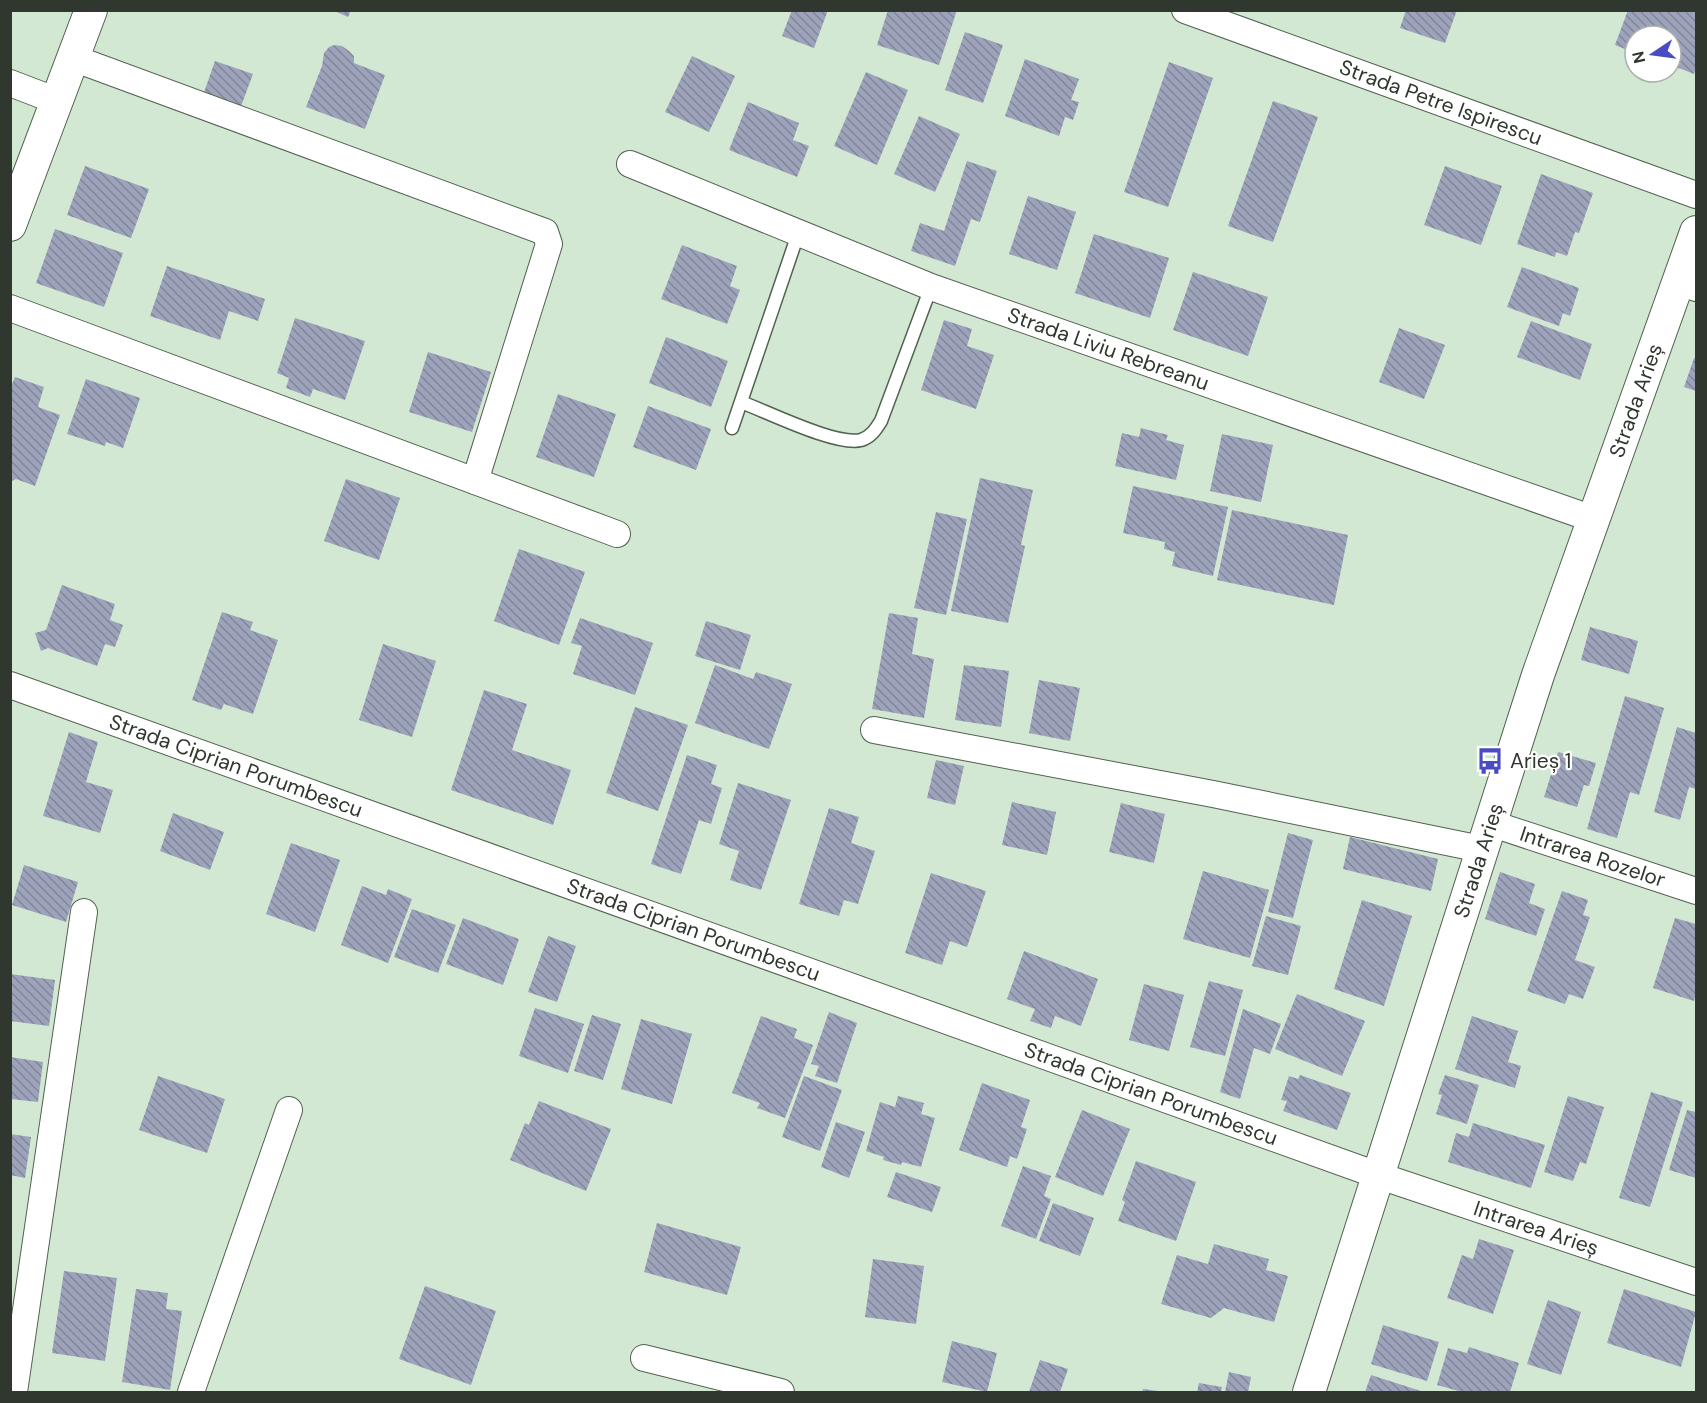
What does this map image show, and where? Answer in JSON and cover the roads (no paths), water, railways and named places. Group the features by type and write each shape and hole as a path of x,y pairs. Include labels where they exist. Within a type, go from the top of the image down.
{"street":[{"path":"10,225 91,10"},
{"name":"Strada Petre Ispirescu","path":"1185,10 1696,195"},
{"path":"73,57 545,232 549,244 475,481"},
{"path":"10,83 57,101"},
{"name":"Strada Liviu Rebreanu","path":"630,164 931,287 1593,519"},
{"name":"Strada Arieș","path":"1309,1392 1485,836 1593,519 1688,285 1696,232"},
{"path":"10,308 617,534"},
{"name":"Strada Ciprian Porumbescu","path":"10,685 1377,1175"},
{"name":"Intrarea Rozelor","path":"874,730 1213,794 1485,836 1696,891"},
{"path":"14,1392 84,912"},
{"path":"191,1392 289,1110"},
{"name":"Intrarea Arieș","path":"1377,1175 1696,1282"},
{"path":"644,1358 782,1392"}],"lane":[{"path":"732,428 798,234"},
{"path":"741,402 838,440 861,440 872,435 881,421 931,287"}],"place":[{"name":"Arieș 1","path":"1490,761"}]}
